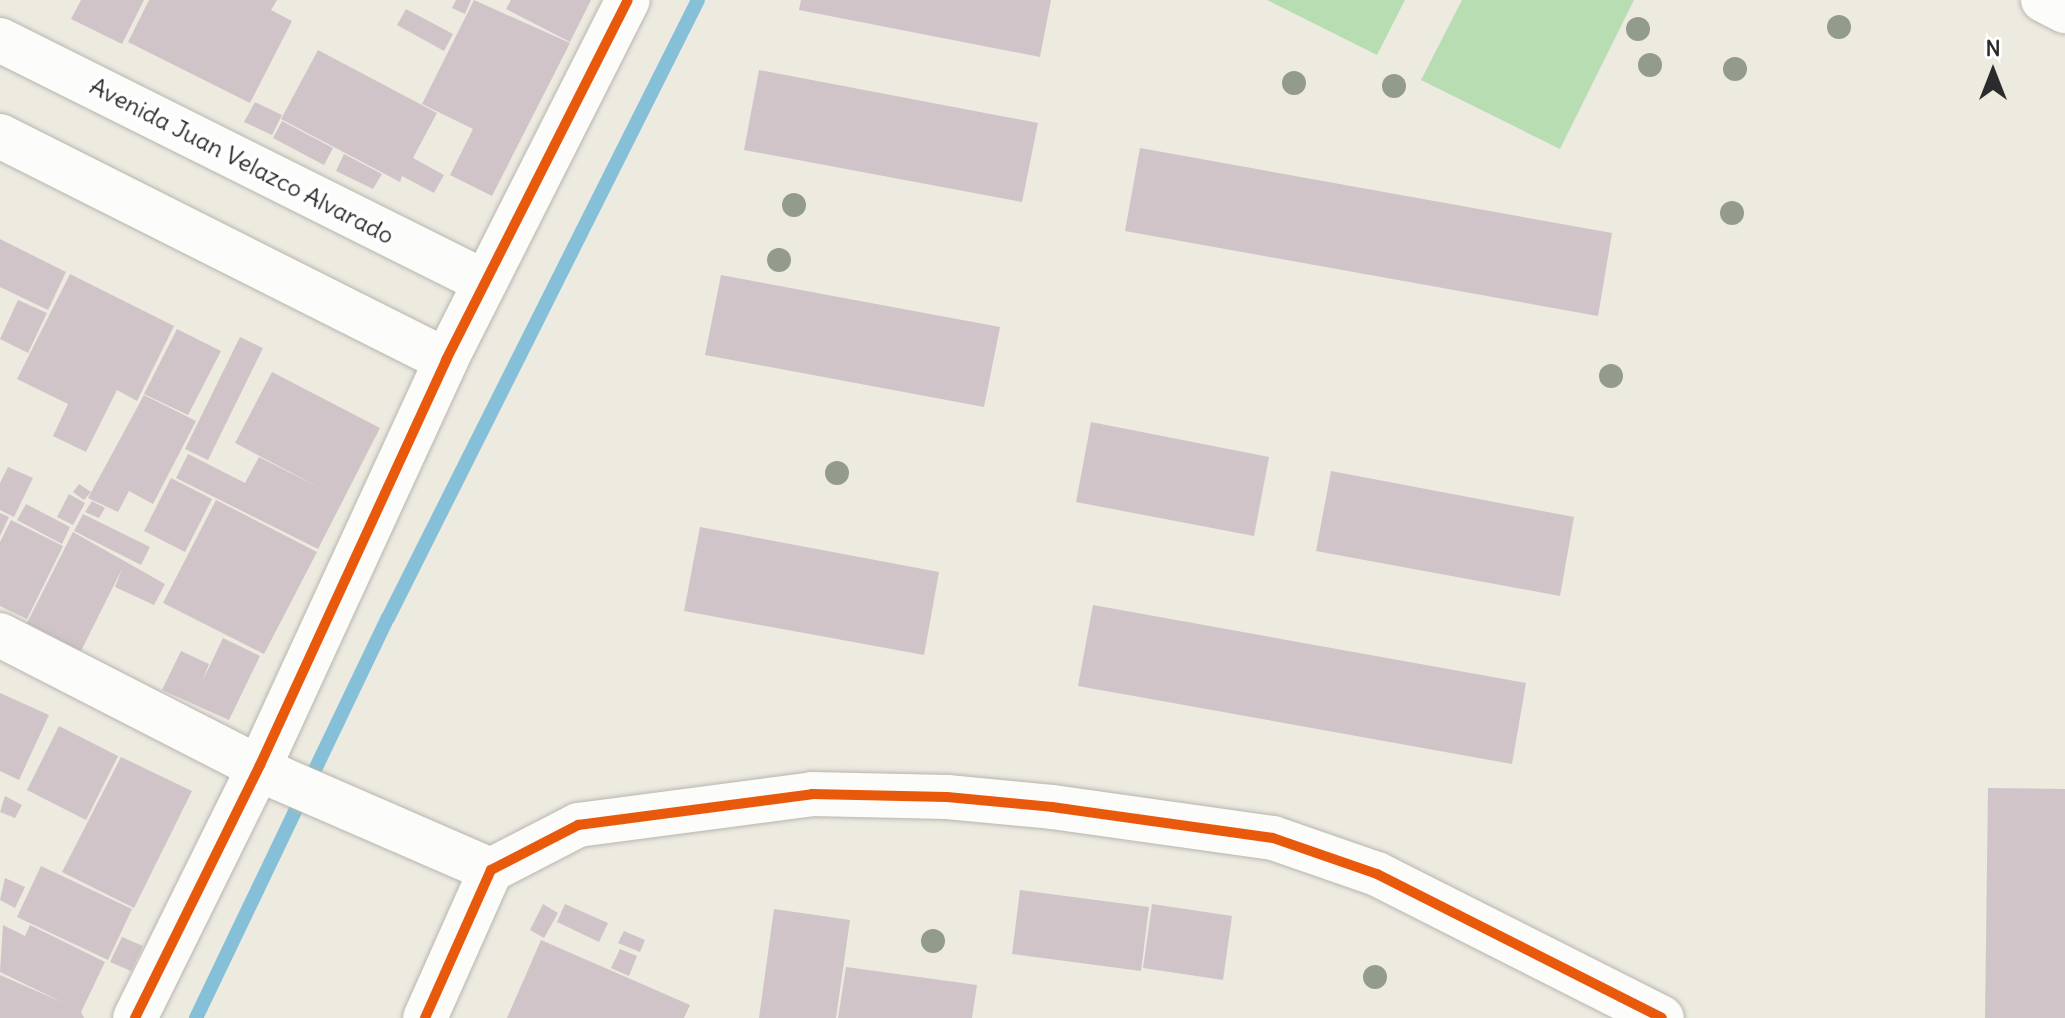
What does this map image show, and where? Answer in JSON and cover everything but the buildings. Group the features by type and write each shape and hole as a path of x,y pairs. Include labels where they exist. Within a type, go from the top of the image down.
{"street":[{"path":"135,1018 270,772 446,360 628,0"},
{"path":"2043,0 2065,11"},
{"name":"Avenida Juan Velazco Alvarado","path":"0,40 485,282"},
{"path":"0,136 446,360"},
{"path":"0,635 329,801 491,870"},
{"path":"425,1018 491,870 578,825 812,794 947,797 1067,809 1273,838 1377,874 1662,1018"}],"green space":[{"path":"1267,0 1405,0 1377,55"},
{"path":"1462,0 1634,0 1560,149 1421,80"}],"waterway":[{"path":"196,1018 388,618 698,0"}],"cycle path":[{"path":"135,1018 260,765 446,360 628,0"},
{"path":"425,1018 491,870 578,825 812,794 947,797 1052,807 1273,838 1377,874 1662,1018"}]}
